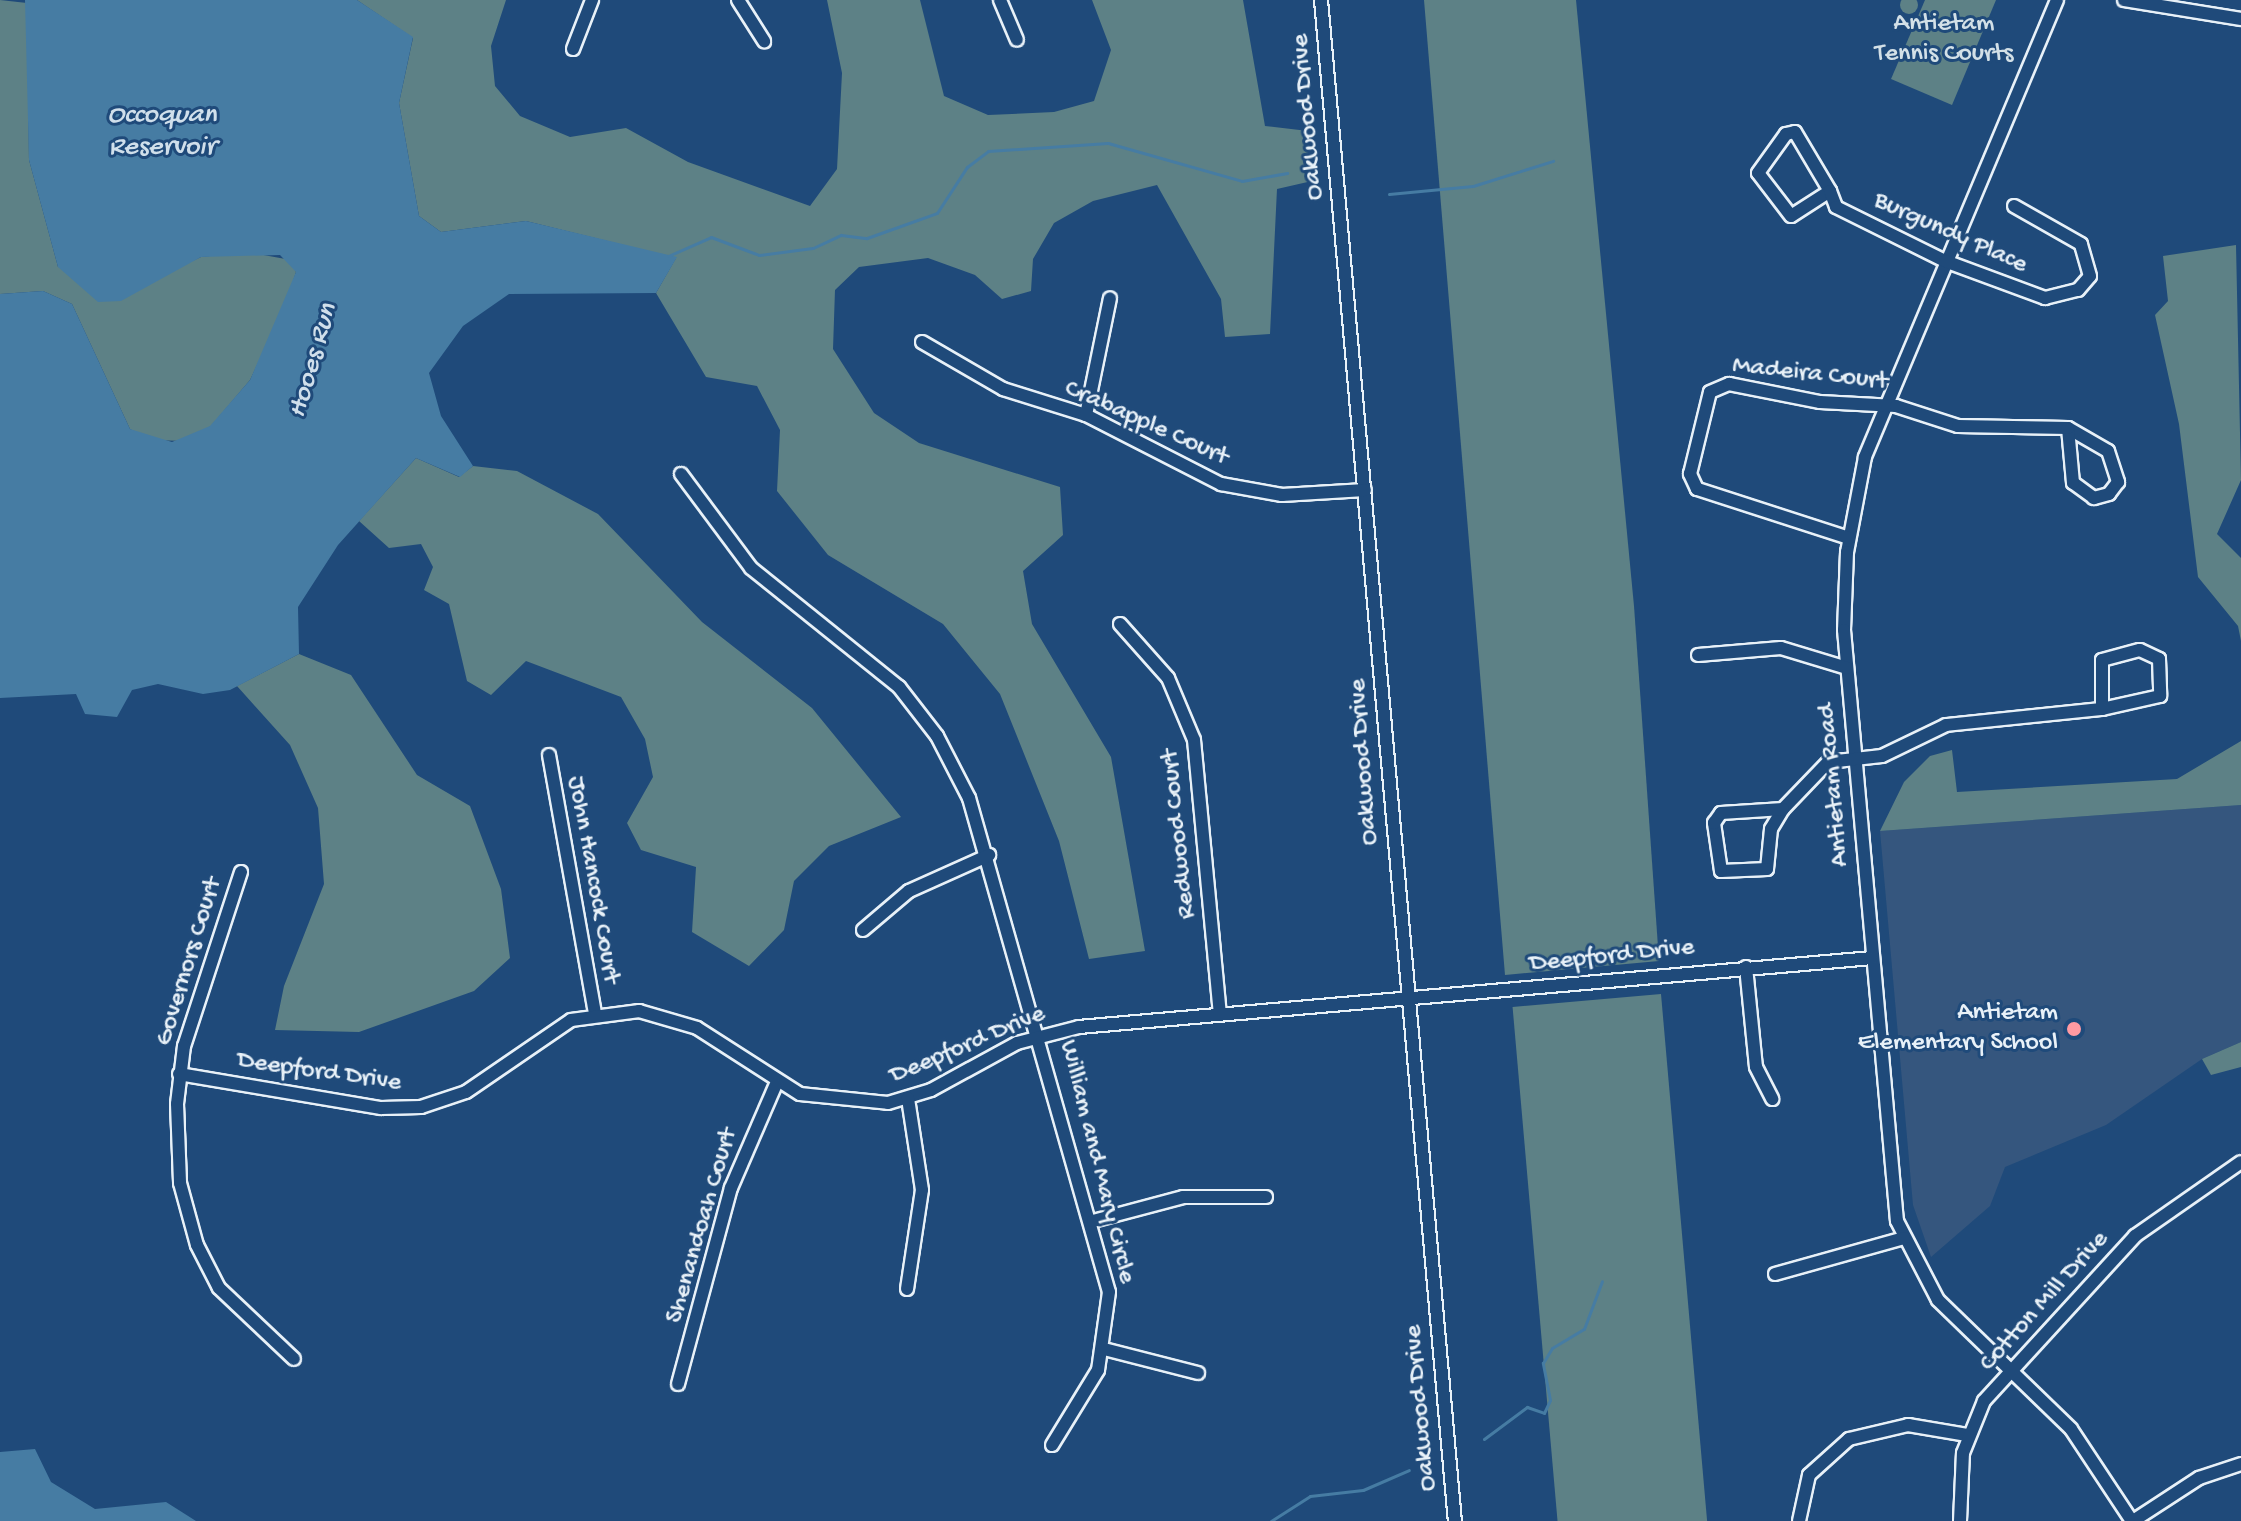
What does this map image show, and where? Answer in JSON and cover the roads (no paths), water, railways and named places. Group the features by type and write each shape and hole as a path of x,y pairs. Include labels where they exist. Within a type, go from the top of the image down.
{"street":[{"path":"573,49 592,0"},
{"path":"738,0 764,41"},
{"path":"1000,0 1017,40"},
{"name":"Oakwood Drive","path":"1321,0 1455,1521"},
{"name":"Antietam Road","path":"2057,0 1882,405 1849,538 1847,668 1893,1194 1904,1238 1955,1321 2014,1373 2078,1439 2132,1521"},
{"path":"2124,0 2241,19"},
{"name":"Burgundy Place","path":"1830,191 1797,216 1786,215 1759,166 1795,132 1830,191 1836,207 1945,261 2045,298 2078,290 2090,276 2081,244 2014,206"},
{"path":"1086,415 1110,298"},
{"name":"Crabapple Court","path":"922,342 1003,389 1086,415 1221,484 1282,495 1365,490"},
{"name":"Madeira Court","path":"1849,538 1697,489 1690,474 1704,404 1715,388 1729,384 1820,402 1882,405 1958,426 2068,428 2108,451 2118,482 2109,494 2083,494 2073,483 2068,428"},
{"name":"William and Mary Circle","path":"681,474 751,568 877,665 919,711 953,763 989,855 1093,1221 1109,1292 1104,1349 1086,1395 1052,1445"},
{"name":"Redwood Court","path":"1120,624 1168,678 1194,740 1220,1014"},
{"path":"1698,655 1781,648 1847,668"},
{"path":"1783,809 1726,811 1715,819 1721,871 1767,869 1771,829 1783,809 1818,768 1894,752 1957,722 2102,709 2155,701 2164,682 2159,659 2146,651 2106,657 2102,709"},
{"name":"John Hancock Court","path":"549,755 595,1013"},
{"path":"863,930 909,891 989,855"},
{"name":"Governors Court","path":"241,872 179,1074 178,1161 197,1245 235,1309 294,1359"},
{"name":"Deepford Drive","path":"179,1074 381,1108 421,1107 466,1092 553,1028 595,1013 674,1018 776,1084 842,1103 908,1098 1041,1035 1220,1014 1872,958"},
{"path":"1746,967 1756,1067 1772,1099"},
{"name":"Shenandoah Court","path":"678,1384 731,1188 776,1084"},
{"path":"907,1289 922,1190 908,1098"},
{"name":"Cotton Mill Drive","path":"1960,1521 1967,1435 1984,1401 2014,1373 2135,1236 2241,1162"},
{"path":"1093,1221 1183,1197 1266,1197"},
{"path":"1775,1274 1904,1238"},
{"path":"1104,1349 1198,1373"},
{"path":"1799,1521 1802,1487 1849,1439 1908,1425 1967,1435"},
{"path":"2132,1521 2199,1478 2241,1464"}],"water":[{"name":"Occoquan Reservoir","path":"25,0 357,0 413,37 399,103 419,216 441,232 526,221 677,257 656,293 509,294 463,326 429,373 441,416 473,466 460,477 416,458 338,545 298,607 299,654 230,690 203,694 158,684 132,690 117,717 85,714 76,694 0,698 0,294 43,291 72,304 130,429 172,442 210,426 250,380 296,272 280,255 201,257 121,301 98,302 58,267 29,160"},
{"path":"35,1449 51,1482 95,1509 166,1502 196,1521 0,1521 0,1452"}],"waterway":[{"path":"668,256 711,237 759,255 813,248 841,235 867,238 937,213 967,167 988,151 1108,143 1242,181 1287,173"},
{"path":"1389,194 1473,186 1553,161"},
{"path":"1484,1439 1527,1407 1544,1413 1550,1400 1543,1363 1552,1348 1584,1329 1602,1281"},
{"path":"1271,1521 1310,1496 1363,1490 1409,1470"}],"place":[{"name":"Antietam Elementary School","path":"2074,1029"}],"park label":[{"name":"Antietam Tennis Courts","path":"1944,40"}],"water label":[{"name":"Hooes Run","path":"314,361"}]}
